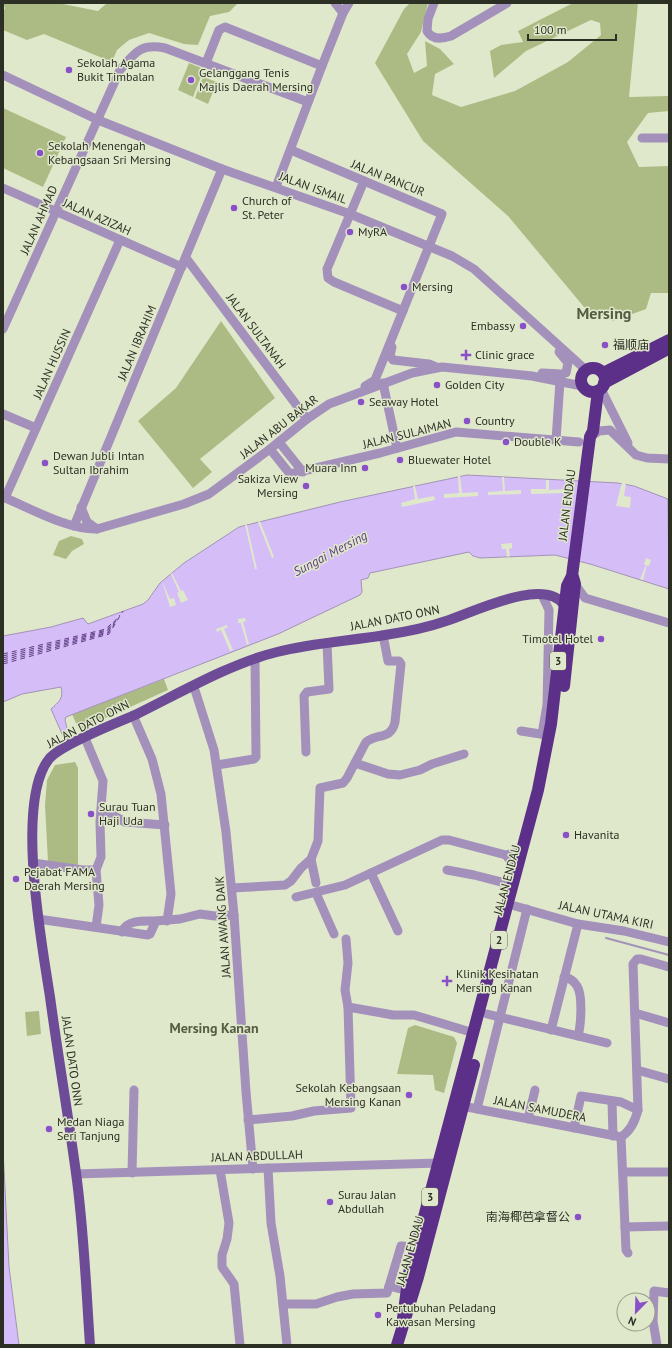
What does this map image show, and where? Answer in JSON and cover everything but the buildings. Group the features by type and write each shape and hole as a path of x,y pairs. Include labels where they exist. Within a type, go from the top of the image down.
{"highway":[{"path":"601,384 596,368 586,370 580,378 583,388 594,392 601,384 669,340"},
{"path":"601,384 669,348"},
{"name":"JALAN ENDAU","path":"397,1345 410,1290 460,1106 487,1014 515,906 525,848 538,790 545,735 568,605 590,436 593,431 601,384"},
{"name":"JALAN ENDAU","path":"583,388 591,406 588,430 590,436"},
{"name":"JALAN ENDAU","path":"410,1290 416,1247 439,1162 460,1106 474,1033 517,870 544,792 560,719 568,605"}],"main road":[{"path":"546,594 571,582"},
{"path":"546,594 561,600 568,605"},
{"name":"JALAN DATO ONN","path":"90,1345 76,1174 38,918 33,863 34,802 43,768 53,755 85,738 255,659 278,651 383,635 445,622 506,598 546,594"}],"street":[{"path":"335,3 343,13"},
{"path":"276,187 343,13 349,3"},
{"path":"434,3 428,19 427,30 433,37 442,39 451,36 508,3"},
{"path":"206,63 219,30 225,27 322,66"},
{"name":"JALAN AHMAD","path":"3,329 7,309 56,212 120,70 140,50 152,46 165,48 308,102"},
{"name":"JALAN ISMAIL","path":"3,75 98,120 222,169 350,214 430,247 466,264 586,370"},
{"path":"642,138 669,138"},
{"name":"JALAN PANCUR","path":"291,150 442,214 430,247"},
{"name":"JALAN IBRAHIM","path":"74,526 222,169"},
{"path":"364,181 327,270 328,278 334,282 403,311"},
{"name":"JALAN AZIZAH","path":"3,188 182,267"},
{"name":"JALAN HUSSIN","path":"4,498 120,240"},
{"path":"329,404 338,397 373,382 430,247"},
{"name":"JALAN SULTANAH","path":"186,258 307,419"},
{"path":"532,376 536,373 562,374 566,373 569,367 564,357 538,330 536,325"},
{"path":"393,336 394,340 390,359 429,364 437,367"},
{"path":"383,358 383,377 406,372 412,373"},
{"name":"JALAN ABU BAKAR","path":"4,498 74,526 97,529 184,504 209,494 329,404 412,373 437,367 532,376 583,388"},
{"path":"556,440 560,382"},
{"path":"383,383 397,448"},
{"path":"601,384 632,452"},
{"path":"3,414 36,428"},
{"path":"590,436 599,431 610,430 632,452 640,457 669,459"},
{"name":"JALAN SULAIMAN","path":"270,449 290,474 456,432 579,442"},
{"path":"279,442 302,472"},
{"path":"81,507 87,522 97,529"},
{"path":"571,582 586,598 669,623"},
{"path":"546,594 549,610 550,706"},
{"path":"568,605 586,598"},
{"path":"232,888 288,884 311,859 318,841 320,788 343,783 366,742 391,732 395,722 401,664 399,661 388,661 383,635"},
{"path":"306,752 304,696 307,692 329,689 328,643"},
{"path":"217,765 254,760 256,757 255,659"},
{"name":"JALAN AWANG DAIK","path":"194,687 217,765 232,888 248,1120 253,1169"},
{"path":"133,715 157,776 165,825 171,894 167,921"},
{"path":"521,731 545,735"},
{"path":"85,738 103,778 101,857 96,870 99,905 96,927"},
{"path":"355,763 388,774 400,775 420,770 432,764 464,754"},
{"path":"102,810 126,822 165,825"},
{"path":"296,897 345,885 442,840 450,840 506,855 525,848"},
{"path":"506,855 517,870"},
{"path":"311,859 316,883"},
{"path":"33,863 83,870 96,870"},
{"path":"446,870 474,875 513,885"},
{"path":"371,873 398,931"},
{"path":"316,893 334,934"},
{"name":"JALAN UTAMA KIRI","path":"515,906 578,924 624,931 669,942"},
{"path":"477,1109 527,909"},
{"path":"122,932 124,927 133,922 167,921 200,914 215,916 234,915"},
{"path":"38,918 148,935 152,932 156,921"},
{"path":"551,1030 578,924"},
{"path":"248,1120 286,1117 314,1111 352,1108 348,1007 345,990 348,962 346,939"},
{"path":"617,1137 626,1134 631,1128 638,1110 633,964 637,959 669,967"},
{"path":"564,977 572,980 578,987 581,1022 578,1036"},
{"path":"348,1007 393,1015 414,1015 474,1033"},
{"path":"635,1013 669,1023"},
{"path":"487,1014 607,1043"},
{"path":"637,1070 669,1079"},
{"path":"132,1173 134,1090"},
{"path":"528,1119 535,1090"},
{"path":"574,1128 581,1096 621,1102 638,1110"},
{"path":"612,1101 623,1172 626,1250 628,1253"},
{"name":"JALAN SAMUDERA","path":"460,1106 617,1137"},
{"name":"JALAN ABDULLAH","path":"76,1174 439,1162"},
{"path":"268,1168 271,1223 283,1304 286,1345"},
{"path":"220,1170 229,1224 227,1239 222,1255 222,1267 234,1284 240,1345"},
{"path":"623,1172 669,1172"},
{"path":"625,1226 669,1226"},
{"path":"283,1304 316,1304 337,1297 353,1294 387,1293 401,1246 416,1247"},
{"path":"389,1286 410,1290"},
{"path":"657,1345 653,1321 654,1291 669,1294"}],"green space":[{"path":"3,3 58,3 98,11 107,3 238,3 229,12 210,16 198,45 184,44 149,33 129,40 117,50 112,62 44,34 27,40 3,30 3,13 5,8"},
{"path":"410,3 428,3 421,32 407,54 414,73 427,66 425,41 440,49 454,64 435,74 432,95 461,107 515,91 568,62 601,35 600,23 591,20 526,51 494,78 490,51 501,45 523,42 518,31 573,3 638,3 629,97 669,96 669,111 648,113 627,142 639,167 669,166 669,293 651,293 646,309 613,321 584,307 508,216 423,141 375,63 404,9"},
{"name":"Gelanggang Tenis Majlis Daerah Mersing","path":"189,63 204,69 193,97 178,90"},
{"path":"203,77 217,82 208,104 195,98"},
{"path":"3,108 66,137 43,187 3,168"},
{"path":"221,321 275,398 200,459 212,472 193,488 138,421 176,388"},
{"path":"71,536 82,539 84,544 72,551 66,559 53,555 59,541"},
{"path":"164,679 168,690 79,730 72,714"},
{"path":"75,762 78,768 78,865 48,862 45,805 47,780 55,765"},
{"path":"39,1011 41,1034 27,1036 25,1012"},
{"path":"415,1025 454,1037 457,1043 444,1093 435,1090 433,1075 397,1074 408,1028"}],"water":[{"name":"Sungai Mersing","path":"467,475 618,483 634,486 668,499 669,589 590,564 555,555 480,558 473,556 469,552 370,573 368,578 361,580 362,592 360,595 278,634 66,717 65,720 69,736 67,740 63,736 51,709 60,700 62,694 61,687 22,694 3,702 3,636 51,627 83,618 88,624 143,604 148,600 160,583 184,563 239,527 340,502"},
{"path":"3,1150 9,1267 19,1345 3,1345"}],"pier":[{"path":"458,476 460,476 462,493 478,492 478,496 444,498 444,494 459,493"},
{"path":"502,477 504,477 505,491 521,490 521,494 488,495 488,492 503,491"},
{"path":"546,480 549,480 549,490 565,489 565,493 531,494 531,489 546,489"},
{"path":"622,482 626,483 624,496 631,497 630,508 616,506"},
{"path":"413,486 415,486 418,499 434,496 435,500 402,507 401,503 415,499"},
{"path":"260,521 274,557 272,558 258,522"},
{"path":"245,525 247,525 257,569 255,569"},
{"path":"512,543 512,548 509,549 510,556 507,557 506,549 502,549 501,544"},
{"path":"646,558 651,560 649,566 647,565 643,580 640,579 646,565 644,564"},
{"path":"172,573 181,591 183,590 188,600 181,603 177,593 179,592 171,574"},
{"path":"162,581 170,599 174,598 176,605 170,607"},
{"path":"245,618 246,621 243,622 249,644 247,645 241,623 238,623 238,619"},
{"path":"227,625 228,627 224,629 233,650 230,651 221,630 217,632 216,629"}],"waterway":[{"path":"606,938 669,955"}],"ferry route":[{"path":"3,664 109,634 123,611"},
{"path":"3,656 107,630 120,615"},
{"path":"3,660 108,632 118,618"},
{"path":"3,654 106,629 113,622"},
{"path":"3,658 107,631 114,623"},
{"path":"3,662 108,633 114,625"}],"place":[{"name":"Sekolah Agama Bukit Timbalan","path":"69,70"},
{"name":"Gelanggang Tenis Majlis Daerah Mersing","path":"191,80"},
{"name":"Sekolah Menengah Kebangsaan Sri Mersing","path":"40,153"},
{"name":"Church of St. Peter","path":"234,208"},
{"name":"MyRA","path":"350,232"},
{"name":"Mersing","path":"404,287"},
{"name":"Embassy","path":"523,326"},
{"name":"福顺庙","path":"605,345"},
{"name":"Clinic grace","path":"466,355"},
{"name":"Golden City","path":"437,385"},
{"name":"Seaway Hotel","path":"361,402"},
{"name":"Country","path":"467,421"},
{"name":"Double K","path":"506,442"},
{"name":"Bluewater Hotel","path":"400,460"},
{"name":"Dewan Jubli Intan Sultan Ibrahim","path":"45,463"},
{"name":"Muara Inn","path":"365,468"},
{"name":"Sakiza View Mersing","path":"306,486"},
{"name":"Timotel Hotel","path":"601,639"},
{"name":"Surau Tuan Haji Uda","path":"91,814"},
{"name":"Havanita","path":"566,835"},
{"name":"Pejabat FAMA Daerah Mersing","path":"16,879"},
{"name":"Klinik Kesihatan Mersing Kanan","path":"447,981"},
{"name":"Sekolah Kebangsaan Mersing Kanan","path":"409,1095"},
{"name":"Medan Niaga Seri Tanjung","path":"49,1129"},
{"name":"Surau Jalan Abdullah","path":"330,1202"},
{"name":"南海椰芭拿督公","path":"578,1217"},
{"name":"Pertubuhan Peladang Kawasan Mersing","path":"378,1315"}],"district":[{"name":"Mersing","path":"604,313"},
{"name":"Mersing Kanan","path":"214,1028"}]}
